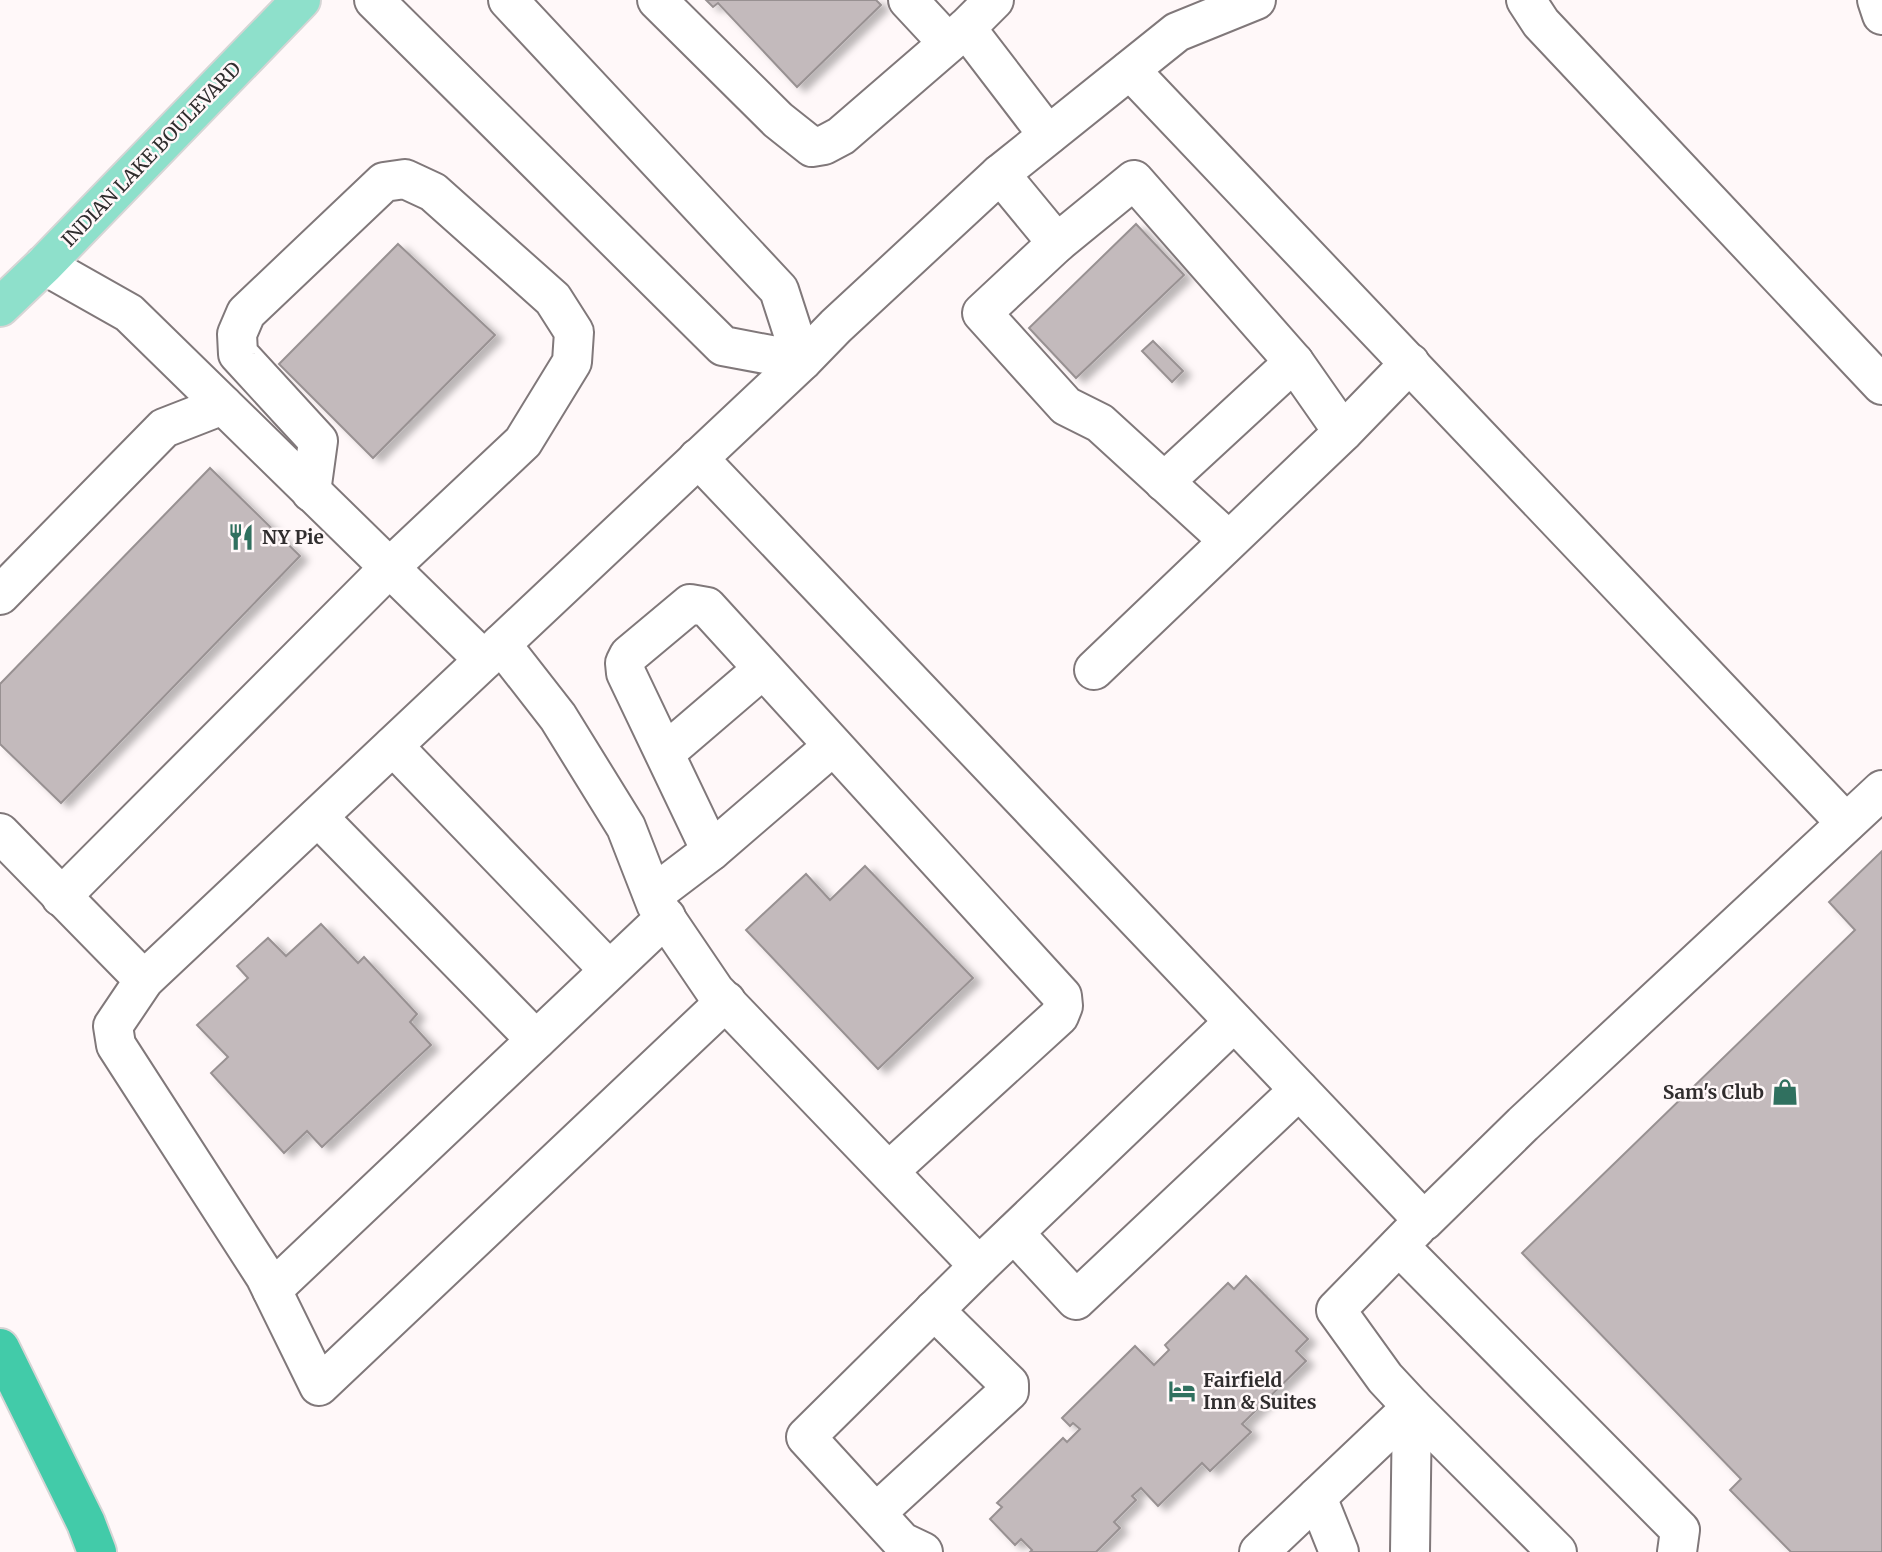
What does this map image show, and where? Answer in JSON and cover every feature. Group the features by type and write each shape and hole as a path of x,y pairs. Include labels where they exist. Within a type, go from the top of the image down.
{"highway":[{"path":"0,1348 86,1523 97,1552"}],"main road":[{"name":"INDIAN LAKE BOULEVARD","path":"0,307 301,0"}],"street":[{"path":"374,0 723,346 802,361"},
{"path":"508,0 779,290 802,361"},
{"path":"657,0 778,120 812,147 824,145 841,136 994,0"},
{"path":"908,0 957,35 1048,135"},
{"path":"726,1001 319,1386 272,1290 116,1045 113,1026 144,981 1000,174 1177,32 1256,0"},
{"path":"1526,0 1541,23 1882,385"},
{"path":"1877,0 1882,15"},
{"path":"1130,69 1846,823"},
{"path":"1000,174 1057,243"},
{"path":"61,897 389,568 523,442 572,362 574,332 553,299 433,192 405,178 384,182 246,313 237,334 238,354 318,441 311,492"},
{"path":"1228,540 1100,423 1066,406 982,313 1057,243 1134,180 1294,362 1343,432"},
{"path":"44,265 129,313 389,568 492,652 558,717 626,827 659,906 715,991 979,1266"},
{"path":"1164,482 1294,362"},
{"path":"1094,670 1343,432 1410,363"},
{"path":"0,596 164,428 223,405"},
{"path":"698,457 1299,1090 1412,1233 1681,1530 1677,1552"},
{"path":"711,851 626,673 625,663 629,655 690,604 707,607 1062,996 1063,1006 1059,1016 889,1171"},
{"path":"665,753 763,669"},
{"path":"393,746 609,970"},
{"path":"272,1290 609,970 659,906 711,851 833,746"},
{"path":"1557,1552 1385,1378 1336,1310 1523,1124 1882,790"},
{"path":"318,817 536,1041"},
{"path":"0,833 144,981"},
{"path":"923,1552 902,1542 806,1437 979,1266 1234,1022"},
{"path":"1014,1233 1076,1300 1299,1090"},
{"path":"876,1513 1009,1391 1009,1384 934,1310"},
{"path":"1259,1552 1412,1407"},
{"path":"1410,1552 1412,1407"},
{"path":"1317,1497 1339,1552"}],"building":[{"path":"706,0 876,0 881,5 797,87 718,3 713,7"},
{"path":"1136,224 1184,275 1076,378 1029,328"},
{"path":"398,244 495,335 373,458 279,364"},
{"path":"1153,341 1183,371 1172,382 1142,351"},
{"path":"210,468 300,556 61,803 0,744 0,684"},
{"name":"Sam's Club","path":"1882,851 1882,1552 1791,1552 1730,1490 1741,1479 1522,1253 1855,930 1829,902"},
{"path":"865,866 973,978 878,1069 746,930 806,874 830,900"},
{"path":"321,924 358,963 364,957 417,1014 410,1022 431,1045 322,1147 307,1131 284,1153 211,1073 228,1057 197,1025 248,978 237,966 268,938 286,956"},
{"name":"Fairfield Inn & Suites","path":"1246,1276 1308,1339 1296,1351 1306,1361 1242,1424 1251,1432 1210,1471 1202,1463 1158,1506 1141,1488 1132,1496 1136,1500 1114,1522 1120,1528 1096,1552 1030,1552 1032,1550 1021,1539 1015,1545 990,1519 1002,1507 997,1503 1063,1438 1067,1442 1080,1429 1073,1423 1070,1426 1062,1418 1135,1346 1154,1365 1169,1350 1165,1345 1228,1283 1234,1289"}],"place":[{"name":"NY Pie","path":"241,537"},
{"name":"Sam's Club","path":"1785,1092"},
{"name":"Fairfield Inn & Suites","path":"1182,1391"}]}
